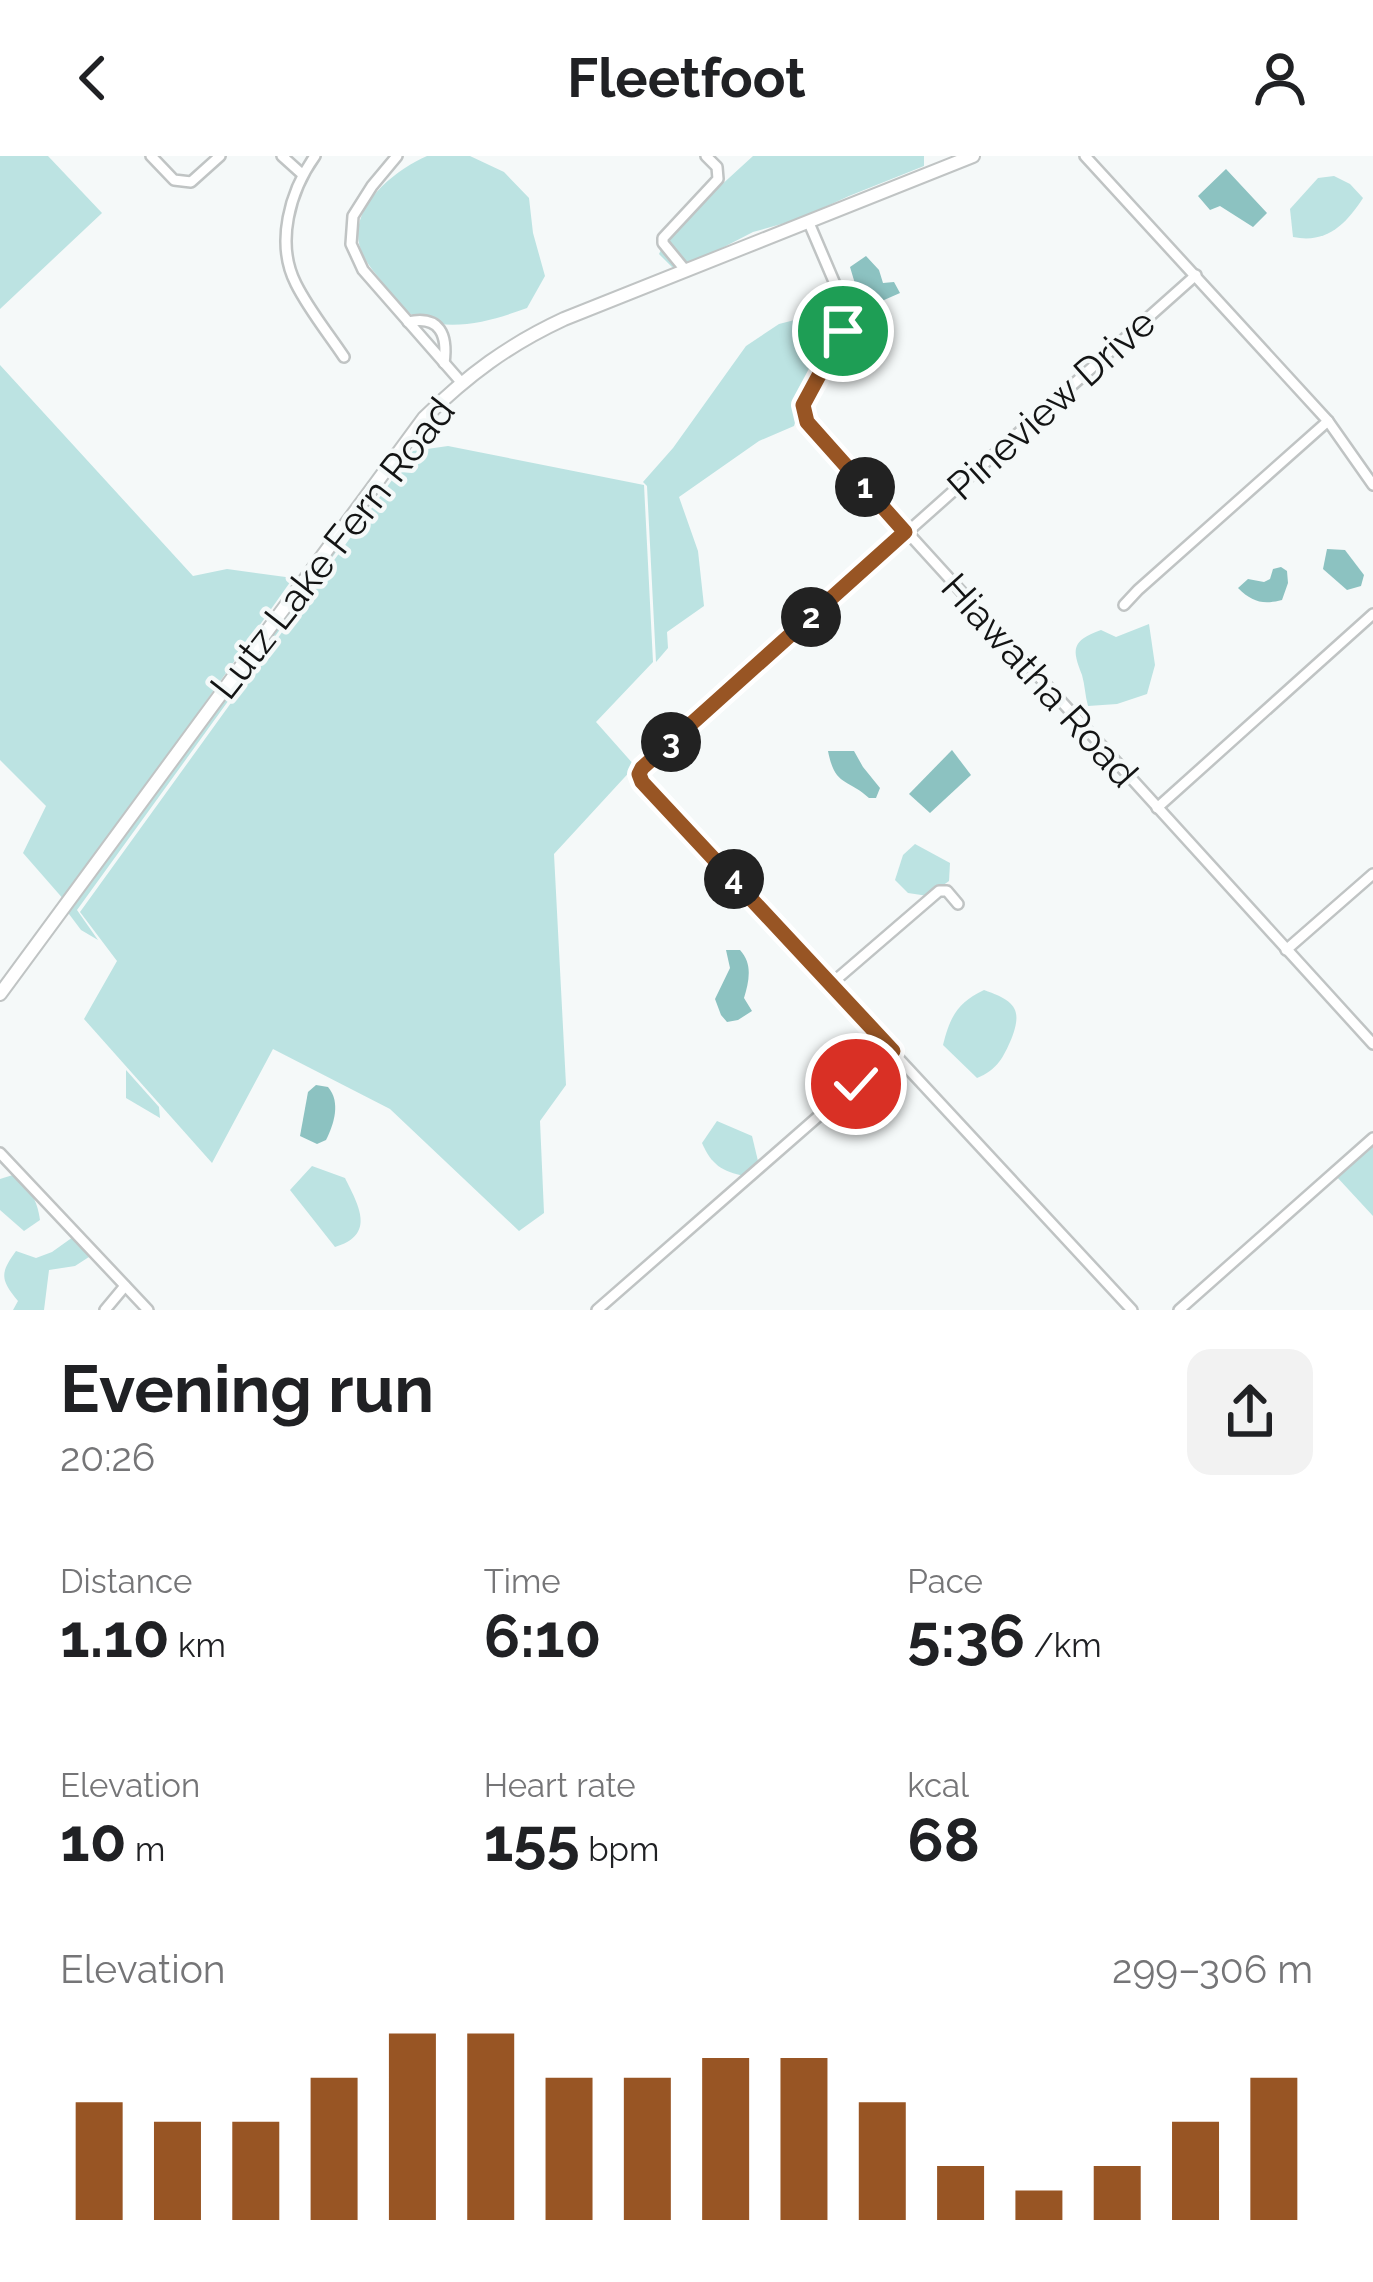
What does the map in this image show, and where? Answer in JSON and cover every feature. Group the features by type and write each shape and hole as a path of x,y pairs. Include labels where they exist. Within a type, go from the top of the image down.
{"main road":[{"name":"Lutz Lake Fern Road","path":"0,994 424,418 461,382 536,332 973,156"}],"street":[{"path":"151,156 174,180 191,182 220,156"},
{"path":"282,156 302,174"},
{"path":"315,156 302,174 288,213 287,252 294,281 344,357"},
{"path":"397,156 353,216 351,244 363,270 461,382"},
{"path":"686,271 662,238 718,179 717,167 706,156"},
{"path":"1085,156 1328,421 1373,485"},
{"name":"Hiawatha Road","path":"809,223 848,312 843,331 803,405 807,422 1373,1044"},
{"name":"Pineview Drive","path":"831,984 642,782 642,768 1196,275"},
{"path":"408,322 429,321 439,327 446,342 444,363"},
{"path":"1124,605 1328,421"},
{"path":"1157,808 1373,614"},
{"path":"1286,950 1373,874"},
{"path":"958,904 947,891 939,891 831,984 1132,1310"},
{"path":"597,1310 893,1051"},
{"path":"1179,1310 1373,1138"},
{"path":"0,1153 148,1310"},
{"path":"105,1310 125,1286"}],"shaded area":[{"path":"0,156 48,156 102,213 0,309"},
{"path":"427,156 470,156 504,172 529,198 545,276 527,308 464,324 426,321 402,307 368,263 358,239 365,208 386,182"},
{"path":"753,156 924,156 924,166 673,268 659,254 670,232"},
{"path":"1226,169 1267,213 1253,227 1220,206 1210,210 1198,196"},
{"path":"1334,176 1363,198 1326,235 1293,237 1290,209 1318,178"},
{"path":"866,256 883,283 894,282 900,293 875,304 859,297 850,267"},
{"path":"818,314 829,321 834,340 794,426 759,441 679,497 698,551 704,606 667,632 668,648 656,662 647,486 643,482 746,346 779,324"},
{"path":"0,365 193,576 227,569 293,578 65,901 23,853 46,806 0,760"},
{"path":"448,446 644,485 653,662 596,722 635,766 554,854 566,1085 540,1121 544,1213 519,1231 390,1109 273,1049 212,1163 84,1019 117,961 80,912 413,451"},
{"path":"375,491 378,494 77,910 98,940 81,930 66,910"},
{"path":"1327,549 1345,550 1364,575 1361,586 1347,590 1323,569"},
{"path":"1273,569 1287,571 1288,583 1282,600 1258,601 1238,588 1248,579 1264,582"},
{"path":"1149,624 1155,665 1147,694 1117,704 1088,706 1077,659 1079,642 1101,630 1116,637"},
{"path":"952,750 971,775 930,813 909,794"},
{"path":"828,751 854,751 880,788 876,798 838,776"},
{"path":"915,844 950,863 949,881 928,896 908,893 895,880 903,855"},
{"path":"726,950 740,950 747,961 744,998 752,1011 727,1022 715,999 730,968"},
{"path":"984,990 1010,1003 1016,1022 1001,1059 977,1078 943,1045 956,1012"},
{"path":"126,1070 159,1107 160,1118 126,1098"},
{"path":"316,1085 328,1087 335,1106 326,1140 317,1144 300,1136 308,1092"},
{"path":"717,1121 752,1136 758,1161 745,1176 718,1166 705,1150 702,1143"},
{"path":"1373,1145 1373,1216 1336,1176"},
{"path":"312,1166 345,1178 359,1209 356,1235 335,1247 290,1190"},
{"path":"16,1174 32,1195 40,1220 24,1231 0,1210 0,1179"},
{"path":"73,1237 92,1255 75,1266 49,1270 44,1310 13,1310 18,1301 4,1276 16,1251 36,1258"}],"route":[{"path":"843,331 803,405 807,422 905,532 639,774 893,1051 856,1084"}]}
